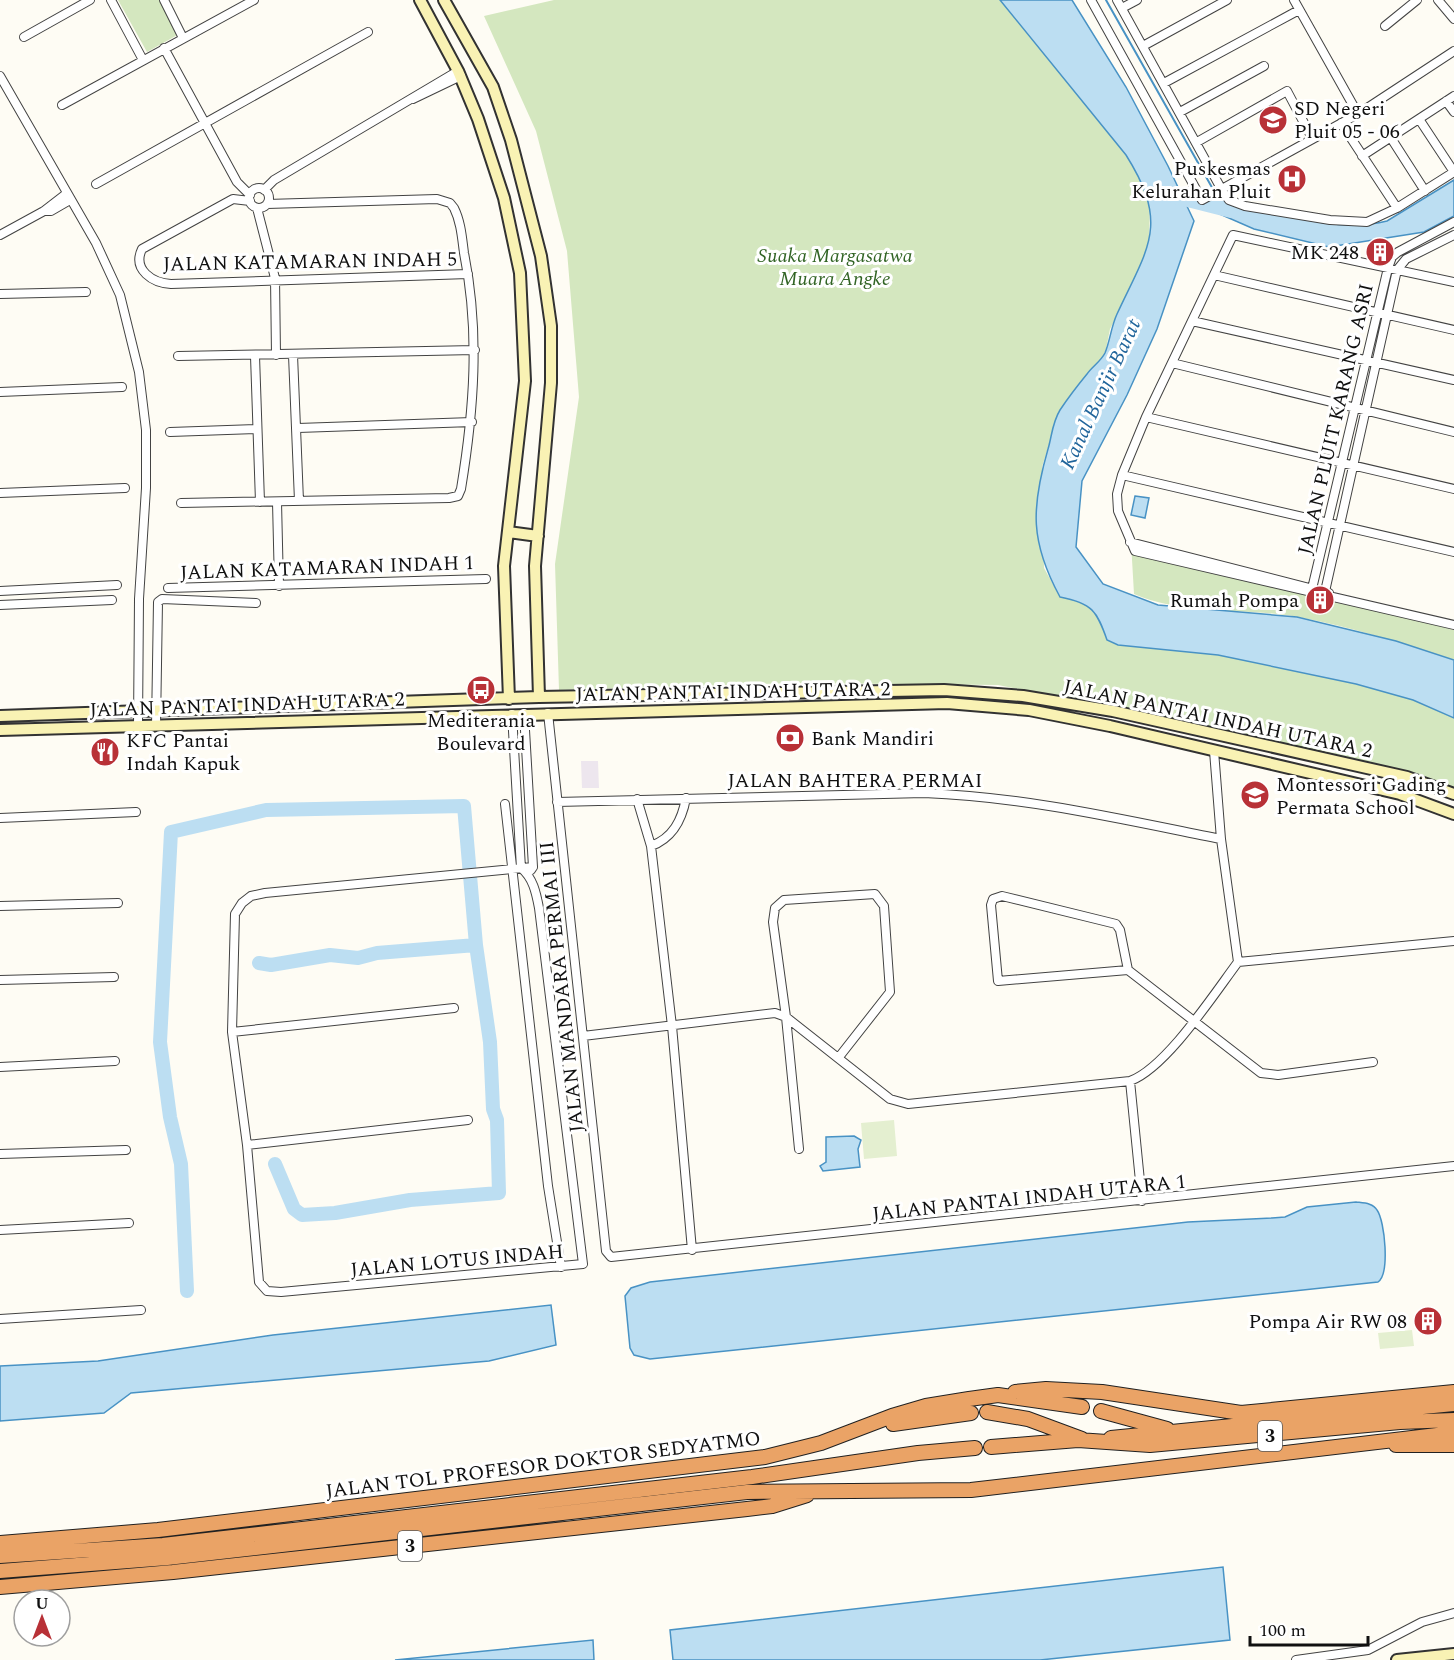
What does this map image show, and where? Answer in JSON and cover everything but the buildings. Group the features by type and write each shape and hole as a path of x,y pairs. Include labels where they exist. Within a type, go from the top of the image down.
{"highway":[{"path":"998,1395 1064,1389 1102,1392 1241,1413 1454,1392"},
{"name":"JALAN TOL PROFESOR DOKTOR SEDYATMO","path":"0,1543 158,1530 765,1457 821,1443 926,1406 998,1395 1082,1407"},
{"name":"3","path":"991,1447 1086,1441 1454,1404"},
{"name":"3","path":"1101,1411 1174,1431"},
{"path":"987,1412 1028,1419 1086,1441"},
{"path":"858,1429 971,1413"},
{"name":"3","path":"1086,1441 1150,1445 1400,1422 1454,1420"},
{"name":"3","path":"0,1571 166,1558 747,1492 971,1490 1454,1433"},
{"path":"1375,1441 1394,1445 1454,1445"},
{"name":"JALAN TOL PROFESOR DOKTOR SEDYATMO","path":"0,1556 174,1543 752,1477 918,1453 975,1448"},
{"name":"3","path":"0,1587 184,1571 747,1509 772,1506 818,1492"}],"street":[{"path":"24,37 90,0"},
{"path":"111,0 143,60"},
{"path":"164,0 183,38"},
{"path":"62,105 254,0"},
{"path":"420,0 460,73 504,198 520,273 525,381 503,596 509,699"},
{"path":"444,0 493,87 529,203 541,256 551,326 551,383 535,566 539,697"},
{"path":"1091,0 1201,199 1206,199 1358,114 1454,51"},
{"path":"1118,0 1197,142 1220,190 1229,200 1245,206 1330,220 1370,222 1454,172 1419,119"},
{"path":"1122,8 1137,0"},
{"path":"1143,46 1227,0"},
{"path":"1294,0 1358,114"},
{"path":"1385,26 1417,0"},
{"path":"1438,0 1454,19"},
{"path":"1164,83 1299,10"},
{"path":"96,184 368,32"},
{"path":"164,48 237,182 257,208 275,278 276,355"},
{"path":"1180,112 1264,66"},
{"path":"264,190 274,180 460,73"},
{"path":"0,76 96,243 120,295 140,372 146,430 146,488 139,599 138,726"},
{"path":"1197,142 1287,92 1312,138"},
{"path":"1362,156 1454,96"},
{"path":"1446,101 1454,112"},
{"path":"1341,123 1397,208"},
{"path":"1391,138 1425,191"},
{"path":"250,198 258,189 264,190 268,194 267,204"},
{"path":"0,235 44,211 51,211 68,197"},
{"name":"JALAN KATAMARAN INDAH 5","path":"250,198 233,199 142,249 140,257 144,272 156,283 468,274"},
{"path":"181,503 458,496 461,489 472,422 475,350 468,274 457,214 446,201 437,199 267,204 257,208"},
{"name":"JALAN PLUIT KARANG ASRI","path":"1324,593 1354,467 1364,412 1377,312 1388,268 1392,257 1398,252 1454,222"},
{"path":"1454,282 1233,235 1228,241 1146,417 1122,475 1117,494 1118,511 1130,542 1154,552 1454,625"},
{"name":"JALAN PLUIT KARANG ASRI","path":"1312,590 1354,410 1387,315 1397,270 1406,259 1454,235"},
{"path":"1214,275 1454,330"},
{"path":"0,294 86,292"},
{"path":"1192,321 1454,380"},
{"path":"178,356 475,350"},
{"path":"293,355 298,428 299,501"},
{"path":"255,356 260,502"},
{"path":"1172,363 1354,410 1454,432"},
{"path":"0,392 122,387"},
{"path":"1146,417 1343,465 1454,489"},
{"path":"298,428 472,422"},
{"path":"171,432 257,429"},
{"path":"1122,475 1454,552"},
{"path":"0,493 125,488"},
{"path":"277,502 279,586"},
{"path":"508,532 538,536"},
{"name":"JALAN KATAMARAN INDAH 1","path":"168,588 486,579"},
{"path":"0,591 117,585"},
{"name":"JALAN KATAMARAN INDAH 1","path":"156,726 158,602 162,599 256,603"},
{"path":"0,605 112,600"},
{"name":"JALAN PANTAI INDAH UTARA 2","path":"0,716 539,697 945,690 1023,696 1113,711 1407,777 1454,794"},
{"path":"475,700 483,708 512,708 524,713"},
{"name":"JALAN PANTAI INDAH UTARA 2","path":"0,730 524,713 947,703 1029,710 1110,726 1400,794 1454,814"},
{"name":"JALAN LOTUS INDAH","path":"524,713 531,870 539,908 583,1264 281,1292 267,1291 259,1282 247,1145 232,1032 236,914 242,903 251,896 450,874 517,868 531,870"},
{"name":"JALAN MANDARA PERMAI III","path":"548,713 609,1256"},
{"path":"512,714 517,868 548,1186 561,1267"},
{"path":"584,1036 775,1013 786,1017 890,1099 908,1104 1130,1081 1142,1077 1153,1068 1194,1021 1238,962 1221,839 1214,751"},
{"name":"JALAN BAHTERA PERMAI","path":"557,802 924,793 974,795 1069,807 1221,839"},
{"path":"651,846 661,843 673,832 683,814 686,798"},
{"path":"637,799 651,846 672,1026 692,1250"},
{"path":"505,804 517,868"},
{"path":"0,818 136,812"},
{"path":"799,1149 786,1017 773,922 775,908 784,900 875,894 884,906 890,992 839,1057"},
{"path":"1128,970 998,981 991,905 993,898 1002,896 1116,924 1120,930 1128,970 1261,1073 1268,1075 1373,1062"},
{"path":"0,906 118,903"},
{"path":"1238,962 1454,940"},
{"path":"0,980 114,977"},
{"path":"232,1032 454,1008"},
{"path":"0,1067 115,1061"},
{"path":"1130,1081 1142,1201"},
{"path":"247,1145 468,1120"},
{"path":"0,1154 126,1150"},
{"name":"JALAN PANTAI INDAH UTARA 1","path":"609,1256 692,1250 1454,1166"},
{"path":"0,1230 129,1223"},
{"path":"0,1319 141,1310"},
{"path":"1296,1660 1368,1650 1416,1625 1454,1613"},
{"path":"1397,1660 1454,1654"}],"shaded area":[{"path":"581,761 598,761 599,788 582,788"}],"green space":[{"path":"118,0 163,0 181,33 147,52"},
{"name":"Suaka Margasatwa Muara Angke","path":"554,0 1000,0 1126,155 1143,183 1150,205 1149,242 1143,264 1110,329 1105,354 1059,411 1042,467 1044,568 1060,597 1086,605 1100,621 1107,640 1118,645 1218,655 1356,684 1413,700 1454,718 1454,789 1207,727 998,685 792,683 559,690 555,564 579,397 567,251 536,131 484,16"},
{"path":"1131,542 1454,630 1454,660 1377,636 1298,617 1194,608 1153,601 1134,594"},
{"path":"894,1120 897,1156 864,1159 861,1123"},
{"path":"1412,1330 1414,1346 1380,1349 1378,1333"}],"water":[{"name":"Kanal Banjir Barat","path":"1000,0 1072,0 1126,87 1194,221 1157,329 1127,395 1082,481 1076,547 1103,584 1158,605 1297,617 1396,641 1454,660 1454,718 1413,700 1356,684 1218,655 1118,645 1107,640 1092,610 1079,602 1060,597 1043,559 1036,524 1038,489 1042,470 1057,415 1105,353 1115,319 1145,253 1150,236 1151,218 1148,200 1140,179 1126,155"},
{"path":"1454,180 1454,216 1424,232 1329,247 1254,229 1215,212 1213,198 1222,192 1227,200 1307,220 1348,225 1368,224 1387,221"},
{"path":"1135,496 1149,498 1145,518 1131,515"},
{"path":"854,1136 861,1140 858,1149 860,1167 823,1171 820,1166 826,1162 826,1137"},
{"path":"1356,1202 1373,1206 1380,1216 1385,1259 1382,1277 1378,1282 650,1359 634,1355 630,1348 625,1296 631,1288 650,1282 1188,1222 1285,1217 1307,1207"},
{"path":"551,1305 556,1345 489,1361 131,1393 104,1413 0,1421 0,1366 98,1361 273,1335"},
{"path":"1223,1567 1230,1640 1040,1660 673,1660 670,1630"},
{"path":"593,1640 594,1660 395,1660"}],"waterway":[{"path":"1106,0 1214,191"},
{"path":"1168,195 1231,211"},
{"path":"187,1291 181,1164 170,1117 160,1042 171,832 266,810 464,806 476,945 490,1042 493,1109 497,1120 499,1193 410,1200 335,1213 302,1215 294,1209 275,1164"},
{"path":"259,963 271,965 330,955 358,958 377,953 476,945"}],"place":[{"name":"SD Negeri Pluit 05 - 06","path":"1273,120"},
{"name":"Puskesmas Kelurahan Pluit","path":"1292,179"},
{"name":"MK 248","path":"1380,252"},
{"name":"Rumah Pompa","path":"1320,600"},
{"name":"Mediterania Boulevard","path":"481,690"},
{"name":"Bank Mandiri","path":"790,738"},
{"name":"KFC Pantai Indah Kapuk","path":"105,752"},
{"name":"Montessori Gading Permata School","path":"1255,795"},
{"name":"Pompa Air RW 08","path":"1428,1321"}]}
